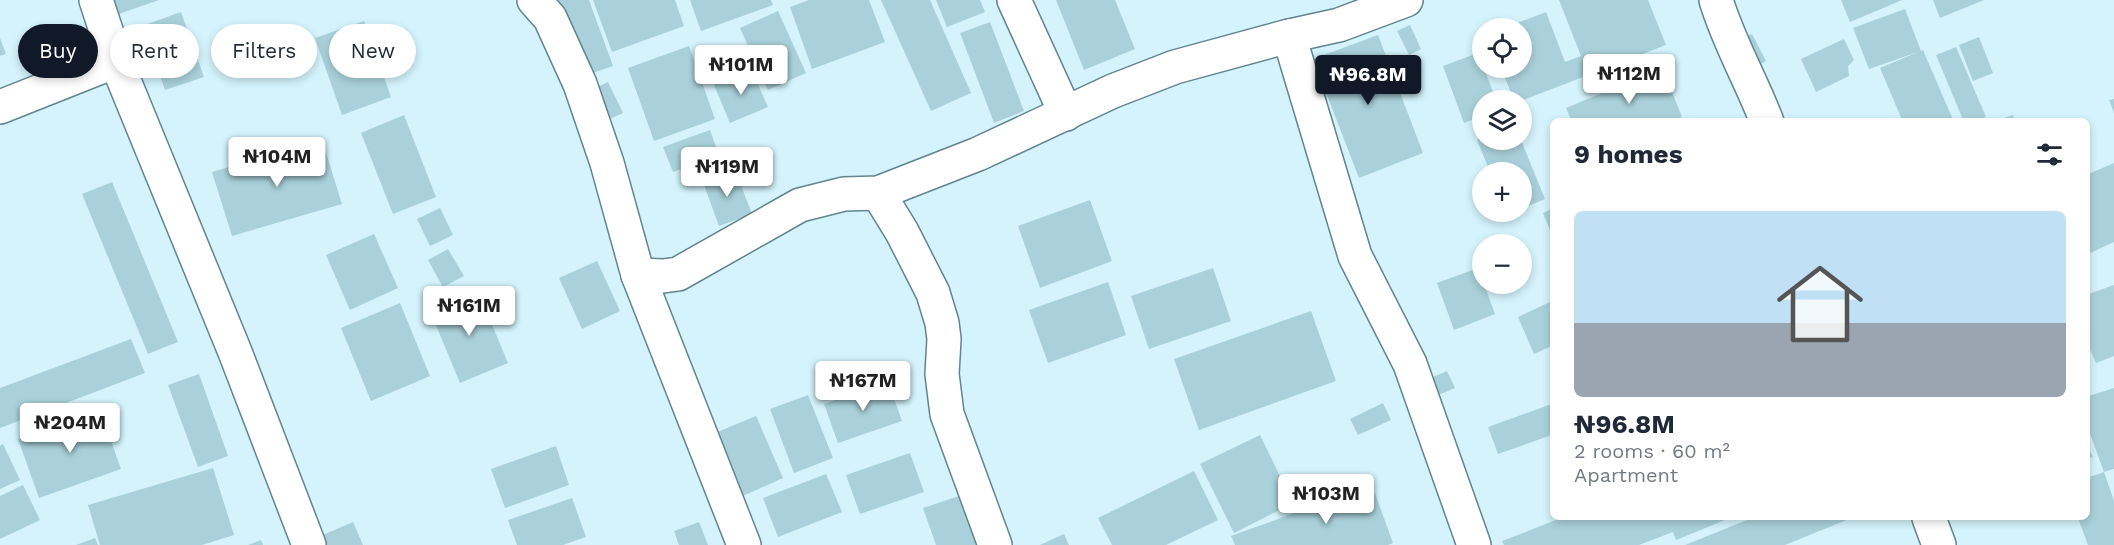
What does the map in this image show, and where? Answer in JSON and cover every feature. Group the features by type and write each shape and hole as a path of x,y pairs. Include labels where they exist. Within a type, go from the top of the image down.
{"street":[{"path":"96,0 110,43"},
{"path":"534,0 550,18 580,84 607,163 638,275 744,545"},
{"path":"1014,0 1066,114"},
{"path":"638,275 678,274 800,205 844,194 878,193 978,154 1113,91 1175,67 1288,36 1339,25 1406,0"},
{"path":"1716,0 1737,58 1752,84 1765,118"},
{"path":"1288,36 1354,256 1410,364 1474,545"},
{"path":"0,107 110,64"},
{"path":"123,78 235,352 309,545"},
{"path":"878,193 902,232 933,293 943,331 942,374 947,414 995,545"},
{"path":"1930,520 1939,545"}],"building":[{"path":"104,0 159,0 110,17"},
{"path":"554,0 589,0 613,66 581,77"},
{"path":"593,0 675,0 684,26 612,52"},
{"path":"690,0 771,0 773,5 701,31"},
{"path":"809,0 869,0 885,42 812,69 790,7"},
{"path":"881,0 930,0 971,93 931,111"},
{"path":"936,0 980,0 985,12 947,27"},
{"path":"1056,0 1115,0 1135,49 1084,70"},
{"path":"1559,0 1648,0 1666,45 1532,97 1532,90 1510,90 1505,78 1532,78 1530,18 1546,12 1565,62 1581,56"},
{"path":"1841,0 1902,0 1850,22"},
{"path":"1933,0 1984,0 1940,18"},
{"path":"1905,9 1921,51 1923,50 1952,118 1901,118 1880,68 1918,52 1869,69 1853,28"},
{"path":"778,11 806,73 768,90 740,28"},
{"path":"181,12 185,24 148,24"},
{"path":"990,22 1024,111 994,123 960,33"},
{"path":"1410,25 1421,49 1409,55 1397,31"},
{"path":"329,33 329,78 317,44 317,37"},
{"path":"1752,34 1766,61 1751,69 1737,41"},
{"path":"1378,35 1423,153 1359,178 1313,59"},
{"path":"1979,37 1993,73 1973,81 1959,45"},
{"path":"0,38 6,54 0,56"},
{"path":"1844,39 1854,60 1848,66 1849,76 1816,92 1801,59"},
{"path":"689,46 715,119 654,141 628,68"},
{"path":"1956,47 1986,117 1962,118 1936,55"},
{"path":"1472,55 1472,78 1488,78 1492,90 1472,90 1472,120 1464,123 1443,66"},
{"path":"199,63 204,77 165,90 161,78 199,78"},
{"path":"751,69 768,107 730,123 714,85"},
{"path":"1666,77 1682,117 1570,118 1566,108 1631,81 1635,90"},
{"path":"329,78 384,78 391,97 342,115"},
{"path":"608,82 623,113 604,122 589,91"},
{"path":"2114,99 2114,113 2109,100"},
{"path":"404,115 436,197 393,214 361,133"},
{"path":"710,130 719,155 673,172 663,147"},
{"path":"322,140 342,204 232,236 212,172"},
{"path":"1481,150 1525,150 1530,162 1486,162"},
{"path":"2114,163 2114,242 2090,253 2090,173"},
{"path":"1532,167 1545,199 1532,204"},
{"path":"735,170 752,214 719,226 703,182"},
{"path":"112,182 178,342 148,354 82,194"},
{"path":"1090,200 1112,261 1040,288 1018,226"},
{"path":"440,208 453,235 430,246 417,219"},
{"path":"1550,210 1550,230 1543,213"},
{"path":"374,234 398,288 350,310 326,255"},
{"path":"448,249 464,276 443,287 428,260"},
{"path":"597,261 620,311 582,329 559,278"},
{"path":"1213,268 1231,321 1149,349 1131,296"},
{"path":"1472,270 1472,294 1488,294 1495,314 1454,330 1437,283"},
{"path":"1108,282 1126,335 1048,363 1029,310"},
{"path":"2114,285 2114,356 2096,363 2090,349 2090,294"},
{"path":"478,291 508,363 460,383 430,311"},
{"path":"1550,302 1550,347 1534,354 1518,317"},
{"path":"400,303 430,376 371,401 341,328"},
{"path":"1311,311 1336,381 1199,430 1174,359"},
{"path":"131,339 145,373 0,428 0,388"},
{"path":"1447,371 1455,388 1429,399 1421,382"},
{"path":"199,374 228,456 198,467 168,385"},
{"path":"888,382 902,421 838,443 824,404"},
{"path":"2114,388 2114,469 2104,472 2090,434 2090,396"},
{"path":"808,395 833,458 794,473 770,409"},
{"path":"1383,403 1391,420 1358,435 1350,419"},
{"path":"1550,405 1550,436 1498,454 1488,427"},
{"path":"100,410 121,469 39,498 18,439"},
{"path":"756,416 783,478 743,496 715,433"},
{"path":"1260,435 1293,503 1234,533 1200,464"},
{"path":"3,444 20,480 0,489 0,446"},
{"path":"556,446 569,485 505,508 491,469"},
{"path":"910,453 924,492 860,514 846,475"},
{"path":"213,468 234,535 202,545 100,545 88,505"},
{"path":"1194,471 1218,520 1166,545 1112,545 1098,518"},
{"path":"2104,472 2114,501 2114,545 2088,545 2079,520 2090,520 2090,477"},
{"path":"826,474 842,512 778,537 763,498"},
{"path":"23,485 40,520 0,539 0,496"},
{"path":"1372,485 1393,543 1388,545 1235,545 1231,536"},
{"path":"962,495 980,545 936,545 923,508"},
{"path":"572,498 586,537 563,545 517,545 508,520"},
{"path":"1556,520 1725,520 1676,540 1673,532 1639,545 1504,545 1502,541"},
{"path":"1747,520 1847,520 1785,545 1685,545"},
{"path":"353,522 363,545 313,545 311,540"},
{"path":"699,522 708,545 679,545 674,531"},
{"path":"1064,534 1069,545 1040,545"},
{"path":"95,538 98,545 76,545"},
{"path":"261,540 263,545 248,545"}]}
